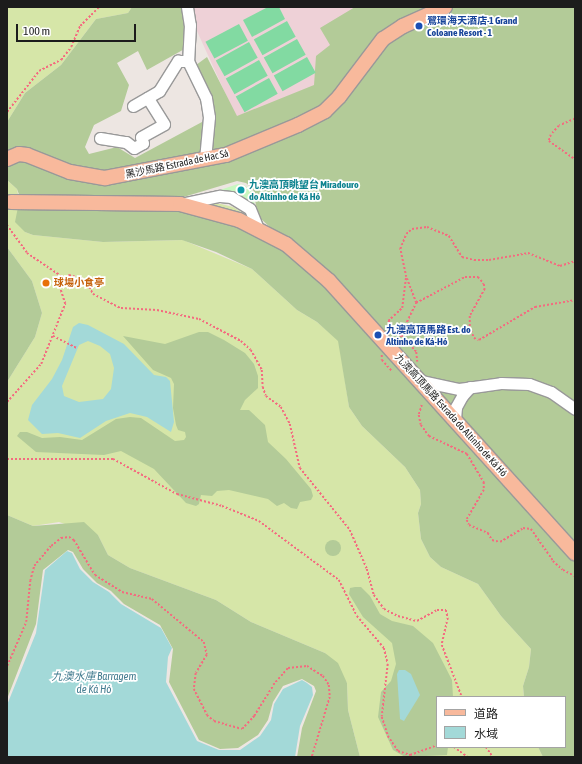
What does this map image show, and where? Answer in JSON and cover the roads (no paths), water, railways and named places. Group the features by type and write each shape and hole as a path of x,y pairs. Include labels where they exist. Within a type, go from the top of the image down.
{"main road":[{"name":"黑沙馬路 Estrada de Hac Sá","path":"7,159 19,154 27,155 70,172 105,178 205,159 244,148 325,111 339,97 375,47 390,34 445,7"},
{"name":"九澳高頂馬路 Estrada do Altinho de Ká Hó","path":"8,201 180,204 207,209 258,229 286,244 317,268 575,553"}],"street":[{"path":"187,7 190,25 188,61 208,107 205,159"},
{"path":"414,21 426,7"},
{"path":"133,106 148,98 167,83 172,68 178,61 188,61"},
{"path":"100,138 126,142 134,148 143,143 141,137 164,124 148,98"},
{"path":"180,204 220,196 231,197 250,209 258,229"},
{"path":"417,377 459,388 501,383 529,384 551,392 575,409"},
{"path":"455,419 456,407 462,396 470,387"}],"water":[{"path":"79,323 88,325 124,344 154,375 166,377 170,381 174,422 171,432 147,417 130,413 106,421 80,438 58,433 42,434 28,420 32,405 52,379 62,360 73,327","holes":["88,341 100,346 110,354 114,368 111,389 103,399 79,402 64,396 62,386 79,345"]},
{"name":"九澳水庫 Barragem de Ká Hó","path":"67,551 72,553 80,569 93,582 109,592 121,604 161,628 172,648 168,657 166,682 197,741 219,750 240,750 260,736 271,720 274,704 283,689 302,680 312,687 313,695 300,726 295,757 7,757 7,705 36,633 45,570"},
{"path":"399,670 405,670 411,674 420,695 404,721 400,719 397,674"}],"place":[{"name":"鷺環海天酒店-1 Grand Coloane Resort - 1","path":"419,26"},
{"name":"九澳高頂眺望台 Miradouro do Altinho de Ká Hó","path":"241,190"},
{"name":"球場小食亭","path":"46,283"},
{"name":"九澳高頂馬路 Est. do Altinho de Ká-Hó","path":"378,335"}]}
